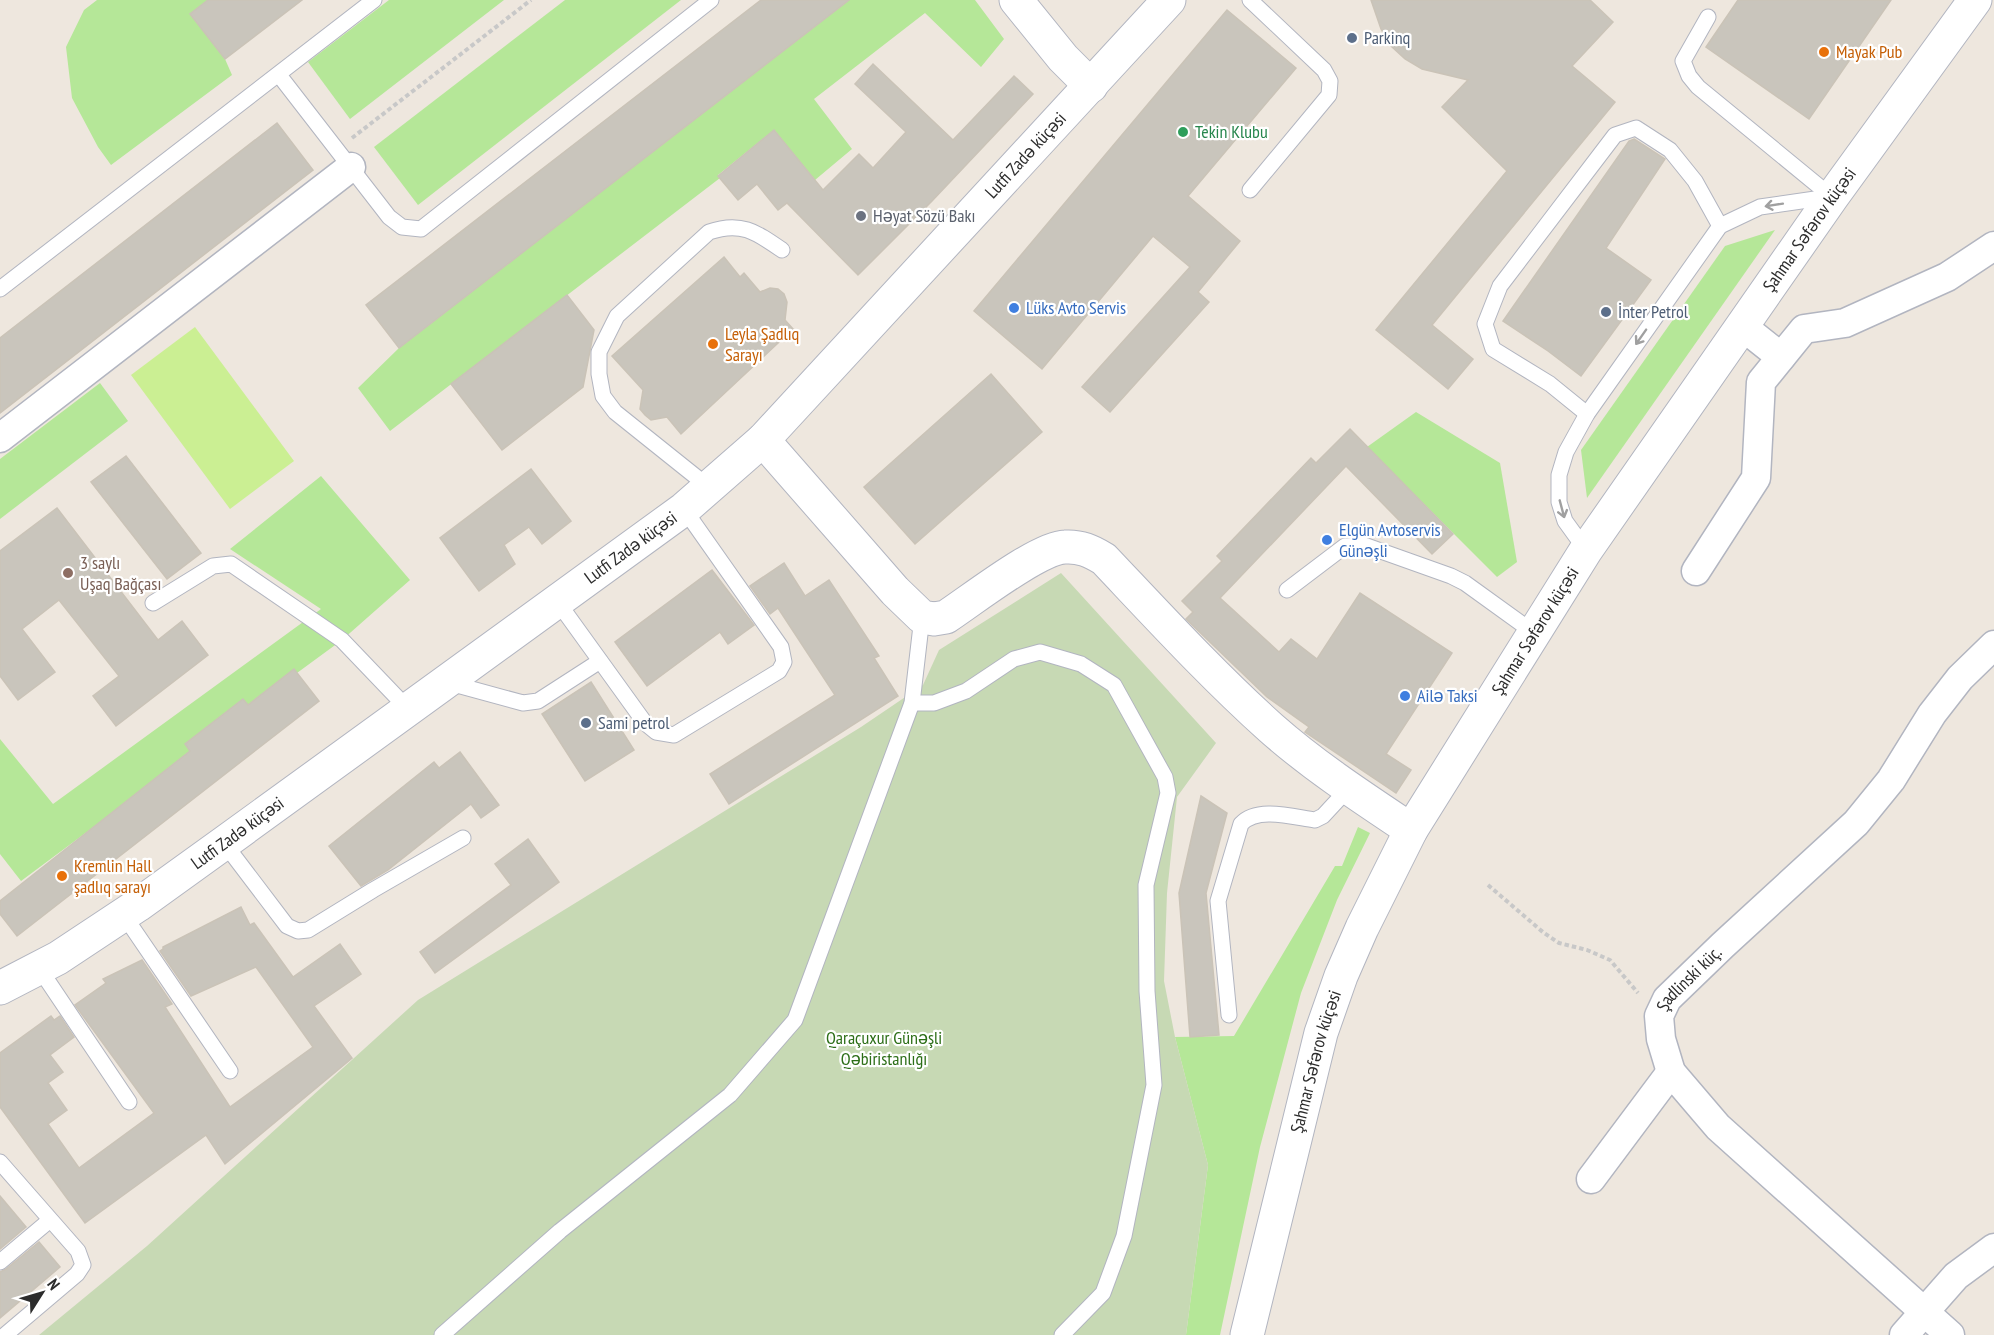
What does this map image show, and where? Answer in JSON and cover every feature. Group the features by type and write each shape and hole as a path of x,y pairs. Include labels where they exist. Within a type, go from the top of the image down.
{"main road":[{"path":"1016,0 1062,58 1091,86"},
{"name":"Lutfi Zadə küçəsi","path":"0,988 58,958 224,843 710,488 763,440 1169,0"},
{"name":"Şahmar Səfərov küçəsi","path":"1247,1335 1321,1033 1341,976 1362,928 1411,830 1586,550 1832,197 1975,0"},
{"path":"763,440 895,591 922,617 934,619 946,617 1043,552 1064,546 1084,548 1104,559 1229,688 1272,728 1348,789 1411,830"}],"street":[{"path":"0,438 344,158"},
{"path":"1696,571 1756,478 1761,382 1804,329 1845,323 1947,277 1994,246"},
{"path":"1742,326 1781,357"},
{"name":"Şadlinski küç.","path":"1950,1335 1718,1126 1671,1072 1661,1040 1659,1016 1667,999 1675,991 1856,823 1891,780 1932,714 1960,678 1994,645"},
{"path":"1591,1179 1671,1072"},
{"path":"1904,1335 1956,1276 1994,1248"}],"lane":[{"path":"0,289 374,0"},
{"path":"279,75 389,216 402,227 421,229 711,0"},
{"path":"1250,0 1324,70 1330,81 1329,94 1250,190"},
{"path":"1708,17 1683,61 1689,76 1698,87 1832,197"},
{"path":"1587,414 1550,384 1493,349 1485,324 1500,286 1615,135 1636,128 1670,150 1695,181 1720,226"},
{"path":"1586,550 1565,521 1559,502 1559,475 1566,452 1587,414 1720,226 1760,207 1832,197"},
{"path":"710,488 615,412 603,396 599,374 599,352 617,316 709,232 726,226 754,231 782,250"},
{"path":"557,601 645,723 656,732 674,735 779,671 784,662 781,647 684,509"},
{"path":"1287,590 1345,546 1364,545 1465,583 1533,632"},
{"path":"153,603 213,566 231,564 342,640 408,710"},
{"path":"442,1335 560,1231 730,1095 795,1020 912,703 922,617"},
{"path":"912,703 934,704 966,691 1014,659 1040,652 1081,664 1114,685 1166,777 1168,793 1146,885 1148,991 1154,1085 1124,1236 1103,1293 1062,1335"},
{"path":"446,682 523,703 538,701 600,661"},
{"path":"1229,1015 1218,901 1241,824 1247,817 1261,814 1315,820 1323,816 1348,789"},
{"path":"224,843 287,926 298,931 308,930 463,838"},
{"path":"123,914 230,1071"},
{"path":"39,968 129,1102"},
{"path":"0,1162 78,1251 83,1265 77,1274 5,1335"},
{"path":"0,1262 50,1220"}],"path":[{"path":"344,158 531,0"},
{"path":"1488,885 1544,933 1559,942 1610,960 1659,1016"}],"green space":[{"path":"97,0 208,0 191,14 225,59 232,75 111,165 98,147 72,98 66,47 84,10"},
{"path":"389,0 504,0 350,119 308,62"},
{"path":"565,0 681,0 418,205 374,147"},
{"path":"849,0 975,0 1004,39 981,67 925,13 814,99 852,149 815,180 774,130 718,175 720,178 390,431 358,388 399,348"},
{"path":"1775,230 1587,498 1581,450 1725,246"},
{"path":"195,327 294,461 230,509 131,375"},
{"path":"100,383 128,421 0,519 0,459"},
{"path":"1416,412 1500,463 1517,562 1497,577 1367,447"},
{"path":"321,476 410,580 342,640 181,758 21,881 0,854 0,739 53,804 321,609 230,549"},
{"name":"Qaraçuxur Günəşli Qəbiristanlığı","path":"1061,573 1216,743 1177,797 1167,893 1164,981 1175,1037 1208,1165 1186,1335 39,1335 147,1246 418,1000 861,727 923,685 939,650"},
{"path":"1358,827 1370,833 1337,900 1301,993 1260,1147 1220,1335 1186,1335 1208,1165 1175,1037 1234,1036 1335,866 1342,866"}],"building":[{"path":"208,0 302,0 225,59 190,14"},
{"path":"761,0 849,0 399,348 366,305"},
{"path":"1371,0 1590,0 1613,22 1572,66 1615,102 1432,325 1473,359 1448,389 1376,330 1507,171 1442,107 1468,80 1422,69 1405,59 1391,46 1381,29"},
{"path":"1738,0 1891,0 1809,119 1706,47"},
{"name":"Tekin Klubu","path":"1227,10 1296,68 1188,196 1240,241 1198,292 1209,302 1110,412 1082,387 1190,267 1153,236 1042,369 974,311"},
{"path":"873,64 953,140 1014,76 1033,94 858,275 787,203 778,210 757,184 738,200 718,176 774,130 823,190 859,154 873,168 906,132 855,84"},
{"path":"277,123 313,170 0,413 0,338"},
{"path":"1634,139 1665,159 1606,248 1651,280 1581,376 1503,321 1629,141"},
{"path":"724,257 740,277 744,273 760,292 770,288 778,289 784,294 787,302 785,320 793,329 681,434 667,417 651,420 645,415 640,409 643,390 612,356"},
{"path":"567,295 594,330 583,387 502,450 451,384"},
{"path":"991,374 1042,432 915,544 864,487"},
{"path":"1350,429 1453,534 1432,554 1346,466 1220,598 1279,652 1291,639 1317,659 1360,593 1452,653 1386,754 1411,770 1396,793 1305,732 1309,727 1267,697 1186,619 1193,612 1182,601 1222,561 1217,556 1311,458 1316,463"},
{"path":"126,456 201,553 167,579 91,482"},
{"path":"531,469 571,521 542,544 529,527 504,545 515,564 479,591 440,538"},
{"path":"57,508 158,640 182,621 208,655 116,726 93,696 119,676 59,600 22,629 55,672 18,700 0,676 0,551"},
{"path":"784,563 805,596 829,580 879,656 874,658 898,696 729,804 710,774 835,695 778,608 770,614 750,586"},
{"path":"712,570 754,625 728,644 720,632 647,686 615,642"},
{"path":"294,669 319,701 17,936 0,914 0,901 190,751 185,744 243,699 248,705"},
{"path":"591,682 634,750 585,781 542,714"},
{"path":"460,752 499,805 481,818 471,804 388,870 361,886 329,846 434,762 439,768"},
{"path":"1201,796 1227,813 1206,893 1219,1035 1190,1037 1179,893"},
{"path":"528,839 559,882 435,973 420,952 511,885 495,864"},
{"path":"241,907 250,925 254,923 293,977 340,944 361,974 314,1006 352,1058 225,1164 206,1135 85,1223 0,1107 0,1053 51,1016 54,1020 60,1016 74,1037 50,1055 63,1072 48,1083 67,1110 48,1124 79,1168 154,1113 75,1005 106,983 103,979 142,960 172,1004 165,1007 230,1107 313,1047 256,967 191,996 160,951 163,947"},
{"path":"0,1196 26,1227 0,1249"},
{"path":"39,1242 60,1267 0,1318 0,1272"}],"place":[{"name":"Parkinq","path":"1352,38"},
{"name":"Mayak Pub","path":"1824,52"},
{"name":"Tekin Klubu","path":"1183,132"},
{"name":"Həyat Sözü Bakı","path":"861,216"},
{"name":"Lüks Avto Servis","path":"1014,308"},
{"name":"İnter Petrol","path":"1606,312"},
{"name":"Leyla Şadlıq Sarayı","path":"713,344"},
{"name":"Elgün Avtoservis Günəşli","path":"1327,540"},
{"name":"3 saylı Uşaq Bağçası","path":"68,573"},
{"name":"Ailə Taksi","path":"1405,696"},
{"name":"Sami petrol","path":"586,723"},
{"name":"Kremlin Hall şadlıq sarayı","path":"62,876"}]}
